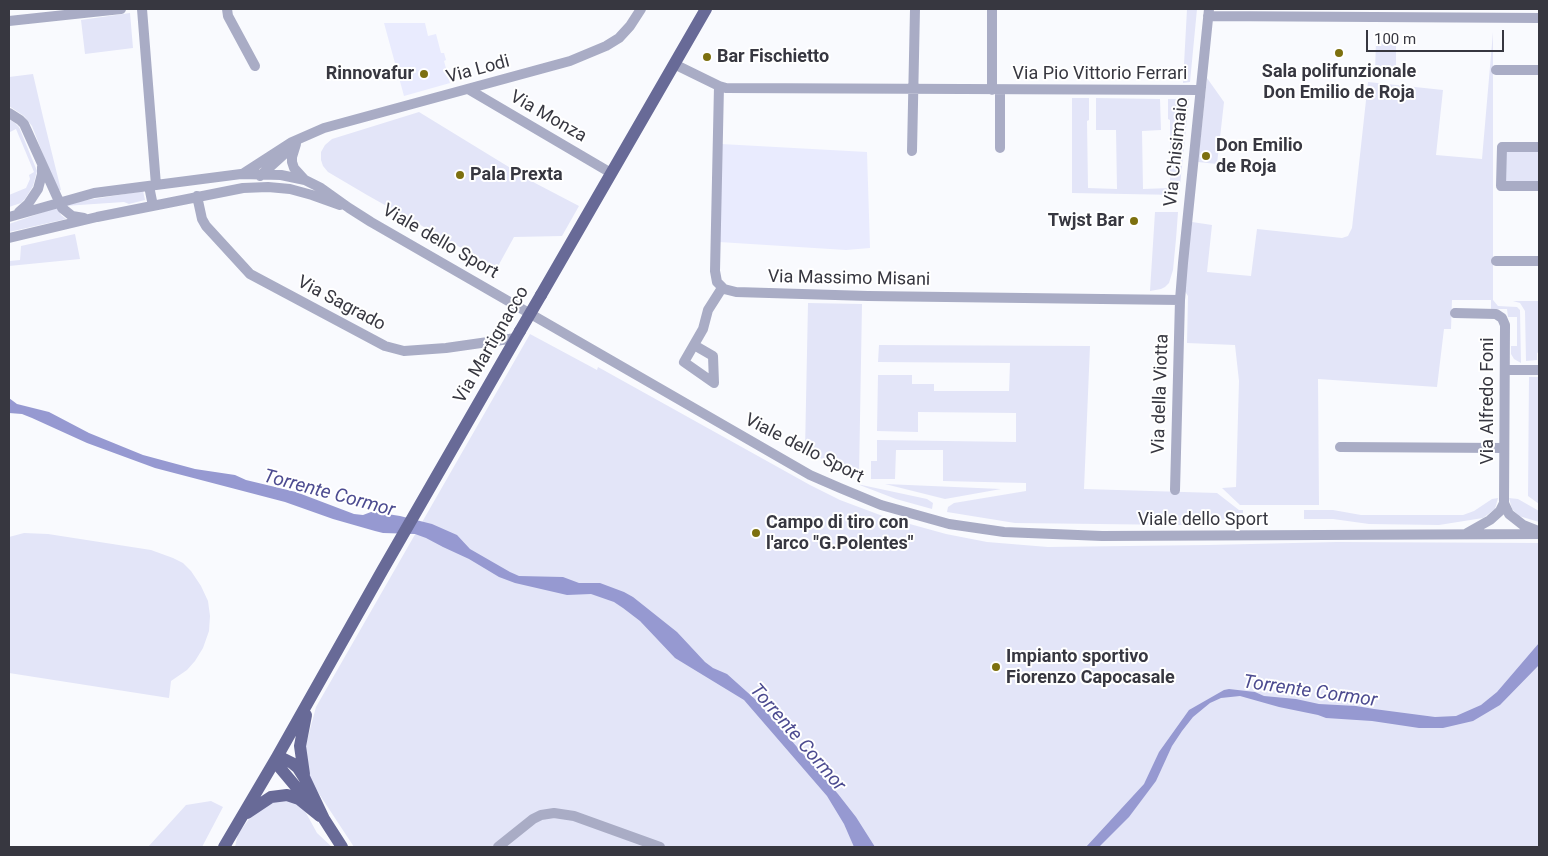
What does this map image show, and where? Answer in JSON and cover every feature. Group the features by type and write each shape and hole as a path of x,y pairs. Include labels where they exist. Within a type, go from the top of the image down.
{"main road":[{"name":"Via Martignacco","path":"224,847 706,9"},
{"name":"Via Martignacco","path":"310,699 300,746 305,779 324,819 342,847"},
{"name":"Via Martignacco","path":"277,757 292,763 305,779"},
{"name":"Via Martignacco","path":"277,757 281,769 324,819"},
{"name":"Via Martignacco","path":"243,816 271,797 287,795 299,799 324,819"}],"street":[{"path":"32,18 43,9"},
{"path":"9,21 69,11 122,9"},
{"path":"142,9 159,204"},
{"path":"226,9 255,66"},
{"name":"Via Lodi","path":"241,174 249,171 287,145 324,128 563,63 606,46 619,38 630,26 641,9"},
{"path":"912,151 915,9"},
{"name":"Via Pio Vittorio Ferrari","path":"992,9 1000,148"},
{"path":"1209,12 1473,13 1539,18"},
{"name":"Via Chisimaio","path":"1180,300 1209,12"},
{"name":"Via Pio Vittorio Ferrari","path":"674,64 726,88 1200,90"},
{"path":"1496,70 1539,70"},
{"path":"694,344 703,329 708,310 722,288 717,282 715,271 719,86"},
{"name":"Via Monza","path":"468,89 611,173"},
{"path":"9,113 24,124 64,211 72,216 81,218 97,217"},
{"name":"Via Lodi","path":"243,188 263,174 307,136"},
{"path":"296,144 292,162 294,168 305,180"},
{"path":"1539,147 1502,147 1501,186 1539,186"},
{"path":"14,215 28,204 38,189 42,174 42,164"},
{"name":"Viale dello Sport","path":"14,215 94,193 241,174 281,175 305,180 321,188 349,208 810,475 861,497 949,524 975,529 1045,534 1137,537 1539,533"},
{"name":"Viale dello Sport","path":"97,217 197,196 243,188 268,187 290,189 349,208"},
{"name":"Via Sagrado","path":"197,196 202,219 206,226 250,274 385,346 404,351 446,348 518,335"},
{"path":"9,238 97,217"},
{"path":"1496,261 1539,262"},
{"name":"Via Massimo Misani","path":"722,288 742,293 1180,300"},
{"name":"Via della Viotta","path":"1175,490 1180,300"},
{"name":"Via Alfredo Foni","path":"1455,313 1491,313 1500,315 1505,324 1504,509 1498,518 1502,534"},
{"path":"1504,370 1539,370"},
{"path":"1340,447 1504,448"},
{"path":"1464,534 1490,520 1504,509 1522,525 1539,533"},
{"path":"498,847 533,819 554,813 574,816 660,847"}],"shaded area":[{"path":"1187,9 1197,9 1190,82 1183,83"},
{"path":"130,13 133,48 85,54 81,20"},
{"path":"384,23 425,23 428,36 436,34 441,53 444,53 446,60 444,61 450,83 404,96"},
{"path":"1493,32 1493,300 1498,306 1517,307 1520,310 1521,363 1514,359 1511,354 1511,346 1517,346 1517,317 1508,317 1507,309 1491,309 1491,300 1452,300 1451,329 1444,329 1437,387 1318,379 1319,505 1240,505 1222,488 1236,487 1239,381 1235,345 1187,343 1188,296 1184,290 1192,222 1212,225 1207,272 1251,276 1257,229 1342,238 1348,236 1352,228 1368,82 1443,90 1436,155 1482,159"},
{"path":"1376,41 1396,41 1396,72 1375,72"},
{"path":"33,74 61,190 57,191 32,126 24,116 9,106 9,77"},
{"path":"1207,78 1224,102 1217,164 1198,162"},
{"path":"1072,98 1089,98 1089,120 1087,121 1088,188 1117,189 1116,130 1096,130 1096,98 1160,99 1161,130 1142,131 1143,189 1170,188 1170,120 1168,119 1168,99 1189,99 1179,195 1072,193"},
{"path":"419,112 535,183 579,206 562,236 514,237 497,268 367,195 328,172 323,166 321,152 332,139"},
{"path":"9,119 19,127 37,171 33,186 25,199 21,203 9,207 9,195 26,188 30,179 29,175 34,172 16,129 10,132"},
{"path":"721,144 867,152 870,248 846,250 719,242"},
{"path":"1506,151 1539,151 1539,181 1506,181"},
{"path":"143,191 145,200 129,204 124,202 64,206 63,204"},
{"path":"58,207 61,215 66,219 9,232 9,224"},
{"path":"1155,212 1178,212 1173,270 1169,283 1161,289 1150,291"},
{"path":"75,234 80,259 9,266 9,261 20,260 21,246"},
{"path":"1513,301 1539,301 1539,352 1537,353 1537,360 1526,361 1525,311 1520,303"},
{"path":"808,303 862,304 859,476 805,451"},
{"path":"530,334 597,370 598,367 840,500 888,518 946,534 987,542 1048,547 1337,542 1539,543 1539,847 354,847 308,777 305,748 316,707"},
{"path":"879,345 1090,346 1084,489 1217,493 1239,510 1243,510 1243,519 1212,520 1181,525 1015,523 947,512 948,507 954,503 1026,491 1026,483 943,481 943,450 896,450 895,479 871,479 871,461 877,461 877,440 1016,442 1016,413 918,412 918,432 877,431 878,375 912,375 912,384 934,384 934,391 1009,391 1010,363 878,362"},
{"path":"1529,377 1539,377 1539,504 1528,496"},
{"path":"857,484 927,499 933,503 932,509 896,499"},
{"path":"885,484 1001,489 945,499"},
{"path":"1498,498 1495,509 1483,518 1439,525 1369,524 1333,519 1304,519 1304,510 1333,510 1361,515 1463,515 1474,511 1492,499"},
{"path":"1509,498 1518,499 1539,511 1539,522 1519,516 1512,509"},
{"path":"24,533 48,534 151,550 183,563 191,571 208,601 209,631 203,648 195,661 187,670 171,681 169,698 9,673 9,537"},
{"path":"283,799 296,803 305,811 317,833 332,847 235,847 238,834 252,815 269,803"},
{"path":"211,801 223,807 202,847 148,847 186,805"}],"water":[{"path":"9,398 17,404 49,412 89,433 143,455 195,469 235,475 246,480 296,492 354,514 363,515 375,512 432,524 457,535 470,549 519,576 563,577 579,583 600,583 624,592 677,632 705,662 727,674 756,700 838,794 856,817 875,847 854,847 844,824 827,796 744,700 675,658 640,621 614,602 591,594 567,595 515,583 499,577 469,559 415,534 375,531 285,502 155,468 87,443 22,414 9,413"},
{"path":"1539,643 1539,665 1500,705 1473,721 1443,728 1419,728 1372,721 1326,718 1240,696 1221,698 1210,703 1193,717 1182,731 1172,746 1156,781 1129,817 1099,847 1086,847 1144,784 1159,752 1189,710 1224,690 1255,692 1264,696 1296,699 1319,704 1356,706 1435,717 1456,716 1481,705 1497,692"}],"place":[{"name":"Sala polifunzionale Don Emilio de Roja","path":"1339,53"},
{"name":"Bar Fischietto","path":"707,57"},
{"name":"Rinnovafur","path":"424,74"},
{"name":"Don Emilio de Roja","path":"1206,156"},
{"name":"Pala Prexta","path":"460,175"},
{"name":"Twjst Bar","path":"1134,221"},
{"name":"Campo di tiro con l'arco \"G.Polentes\"","path":"756,533"},
{"name":"Impianto sportivo Fiorenzo Capocasale","path":"996,667"}],"water label":[{"name":"Torrente Cormor","path":"329,494"},
{"name":"Torrente Cormor","path":"1310,692"},
{"name":"Torrente Cormor","path":"797,738"}]}
